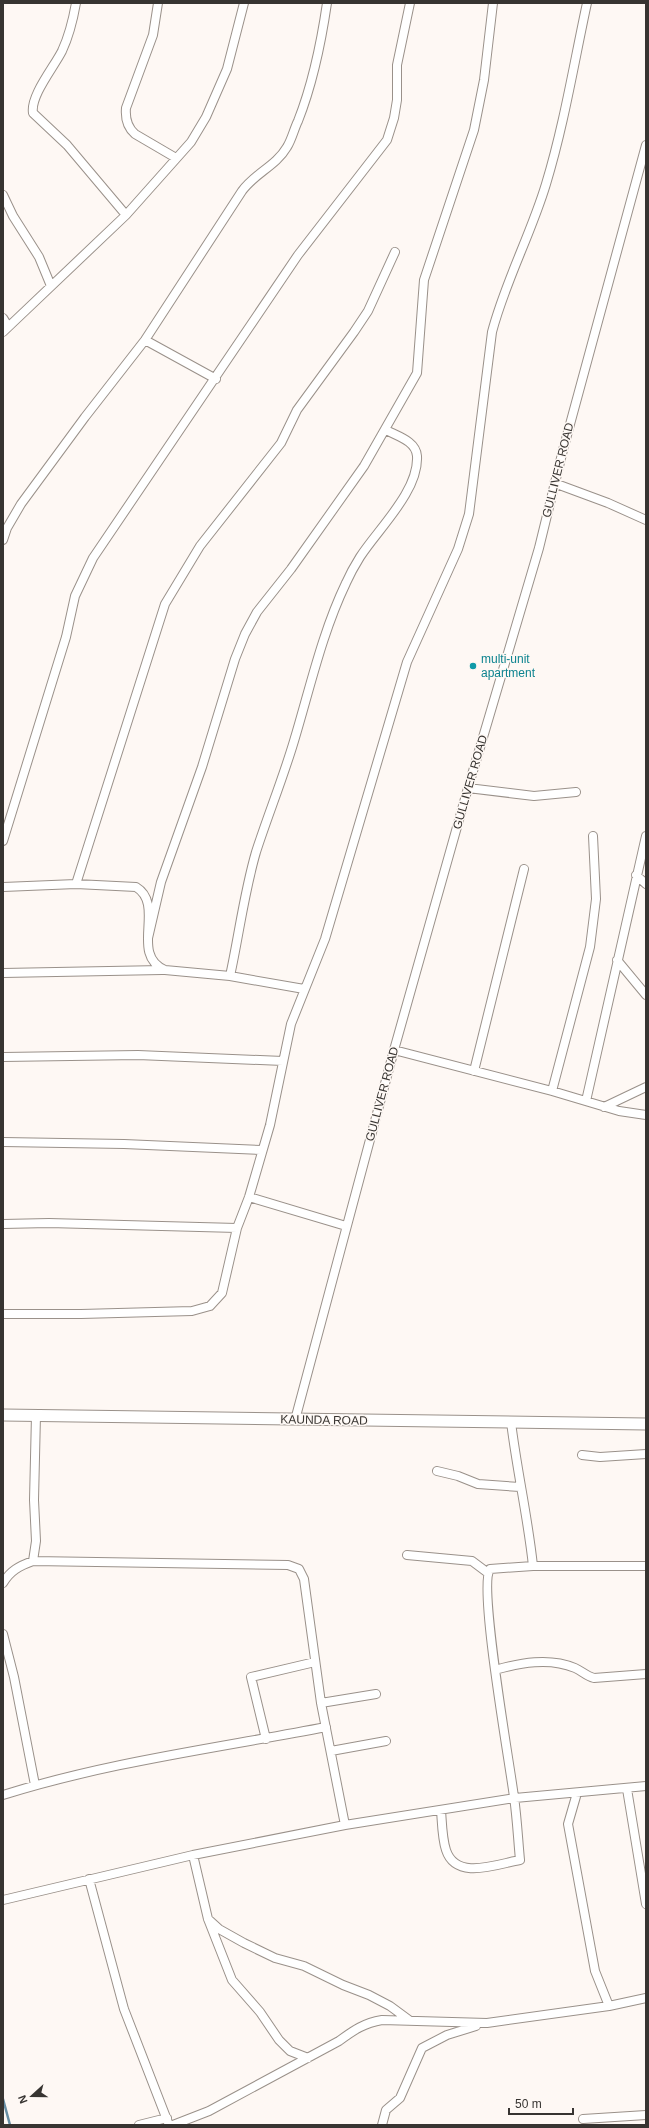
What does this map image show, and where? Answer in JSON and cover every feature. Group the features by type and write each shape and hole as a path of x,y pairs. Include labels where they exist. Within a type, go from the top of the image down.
{"main road":[{"name":"KAUNDA ROAD","path":"3,1415 646,1424"}],"street":[{"path":"76,3 71,28 64,45 33,102 33,113 67,145 126,215"},
{"path":"158,3 153,35 125,116 130,129 135,134 176,158"},
{"path":"3,318 6,329 126,215 190,142 206,118 228,69 244,3"},
{"path":"3,540 7,528 21,504 85,417 145,340 242,191 255,176 278,159 288,146 311,82 321,44 326,3"},
{"path":"3,841 66,637 75,596 93,558 161,456 216,379 298,255 387,140 394,118 397,65 410,3"},
{"path":"148,938 161,882 202,767 235,659 245,634 257,612 291,569 364,466 386,430 417,373 424,280 474,130 484,80 493,3"},
{"path":"3,1314 192,1312 202,1309 217,1300 222,1293 237,1228 249,1197 275,1104 290,1024 325,939 407,662 458,548 469,514 492,332 499,307 519,260 546,183 587,3"},
{"name":"GULLIVER ROAD","path":"294,1420 394,1050 468,788 539,548 554,483 646,145"},
{"path":"3,195 13,216 39,257 51,286"},
{"path":"76,884 165,604 200,546 281,443 297,410 368,311 395,252"},
{"path":"145,340 216,379"},
{"path":"230,976 241,912 257,852 283,778 331,619 346,583 360,557 402,499 412,481 416,467 417,455 413,445 386,430"},
{"path":"554,483 608,503 646,520"},
{"path":"468,788 534,796 576,792"},
{"path":"552,1091 590,947 596,899 593,836"},
{"path":"586,1101 646,836"},
{"path":"474,1071 524,869"},
{"path":"636,875 646,884"},
{"path":"3,887 76,884 136,887 141,890 148,904 148,938 150,958 157,966 165,970"},
{"path":"617,960 646,995"},
{"path":"3,973 165,970 230,976 304,989"},
{"path":"394,1050 552,1091 604,1107 646,1115"},
{"path":"3,1057 138,1055 283,1060"},
{"path":"604,1107 646,1088"},
{"path":"3,1142 124,1144 262,1150"},
{"path":"249,1197 346,1226"},
{"path":"3,1224 49,1223 237,1228"},
{"path":"33,1561 36,1534 34,1500 36,1415"},
{"path":"511,1422 520,1487 528,1518 533,1566"},
{"path":"582,1455 600,1457 646,1454"},
{"path":"437,1471 458,1476 478,1484 520,1487"},
{"path":"407,1555 472,1561 488,1573 494,1670 514,1798 520,1860 469,1869 459,1867 452,1860 446,1850 440,1810"},
{"path":"3,1583 8,1575 18,1567 33,1561 288,1565 298,1569 304,1579 315,1662 345,1824"},
{"path":"488,1573 495,1568 533,1566 646,1566"},
{"path":"3,1634 14,1677 35,1785"},
{"path":"266,1739 251,1677 315,1662"},
{"path":"494,1670 520,1664 539,1662 574,1668 587,1676 594,1678 646,1674"},
{"path":"322,1703 376,1694"},
{"path":"3,1795 35,1785 145,1760 326,1727"},
{"path":"331,1751 386,1741"},
{"path":"3,1900 193,1855 345,1824 514,1798 627,1789 646,1786"},
{"path":"627,1789 646,1904"},
{"path":"578,1793 568,1824 595,1972 610,2006"},
{"path":"193,1855 208,1919 232,1980 260,2012 280,2040 290,2051 308,2058"},
{"path":"89,1879 124,2009 168,2122 139,2125"},
{"path":"208,1919 219,1929 244,1943 275,1958 304,1966 343,1985 369,1995 390,2006 409,2020"},
{"path":"382,2125 386,2110 400,2098 422,2048 447,2035 487,2023 610,2006 646,1998"},
{"path":"173,2125 209,2111 340,2041 358,2027 370,2022 382,2020 409,2020 487,2023"},
{"path":"583,2119 646,2115"}],"waterway":[{"path":"3,2099 10,2125"}],"place":[{"name":"multi-unit apartment","path":"473,666"}]}
